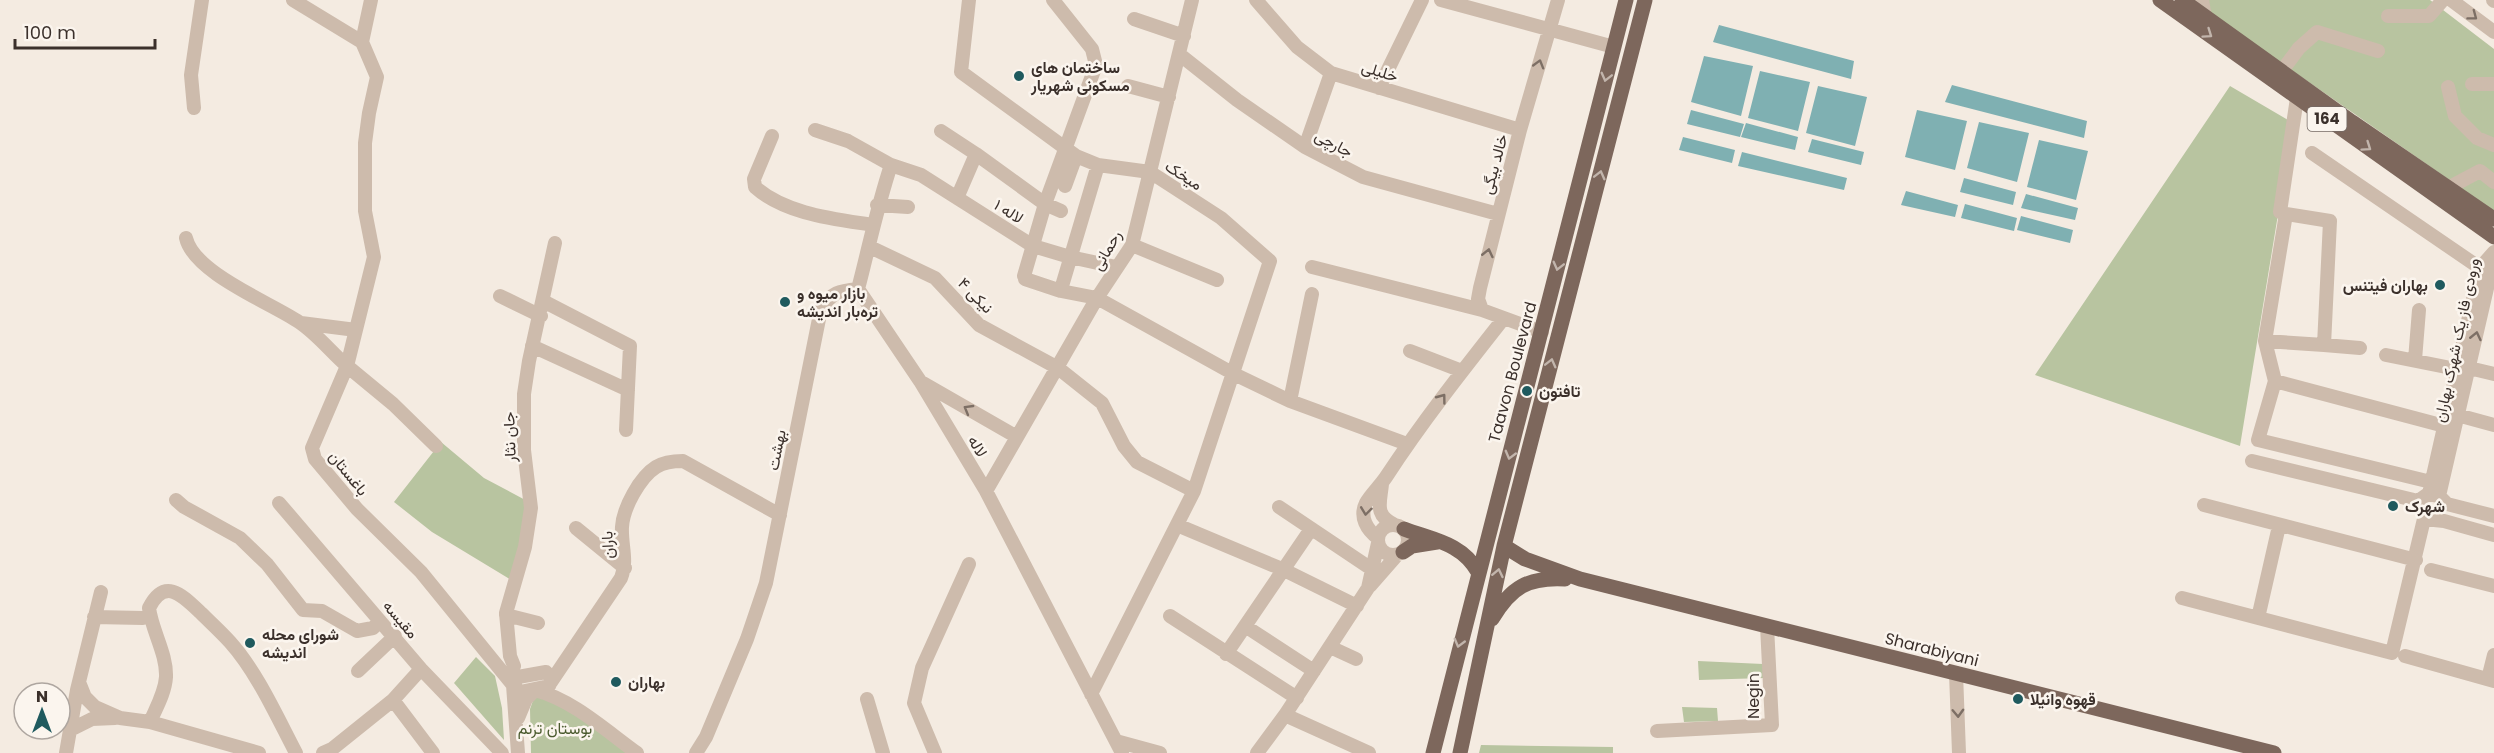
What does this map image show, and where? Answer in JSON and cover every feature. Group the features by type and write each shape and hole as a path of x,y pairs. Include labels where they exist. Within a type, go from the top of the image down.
{"main road":[{"name":"Taavon Boulevard","path":"1433,753 1448,686 1542,332 1626,0"},
{"path":"1460,753 1504,546 1645,0"},
{"name":"164","path":"2160,0 2494,237"},
{"name":"164","path":"2182,0 2494,219"},
{"path":"1399,527 1458,549 1470,558 1478,572"},
{"path":"1458,549 1474,546 1488,537"},
{"path":"1400,553 1412,546 1440,542"},
{"name":"Sharabiyani","path":"1504,546 1525,560 1580,579 2274,753"},
{"name":"Sharabiyani","path":"1486,630 1513,591 1545,578 1580,579"},
{"path":"1448,686 1454,703 1461,705 1473,692"},
{"path":"1437,735 1449,722 1458,723 1464,738"}],"street":[{"path":"194,108 191,75 202,0"},
{"path":"293,0 362,42 371,0"},
{"name":"میخک","path":"969,0 961,72 1071,152 1098,165 1150,172 1221,218 1270,261 1234,374"},
{"path":"1053,0 1092,49 1096,65 1090,79 1071,152 1065,186"},
{"name":"رحمانی","path":"986,491 1097,298 1132,245 1192,0"},
{"name":"خلیلی","path":"1256,0 1297,47 1331,74 1520,130"},
{"path":"1379,88 1422,0"},
{"path":"1442,0 1614,47"},
{"name":"خالد بیگی","path":"1482,310 1479,299 1480,288 1498,214 1558,0"},
{"path":"2202,0 2205,17"},
{"path":"2388,16 2429,16 2443,0"},
{"path":"2451,0 2494,32"},
{"path":"1134,19 1184,36"},
{"path":"2282,72 2299,48 2317,32 2378,51"},
{"name":"باغستان","path":"362,42 377,77 365,143 365,211 374,257 347,366 312,448 315,459 357,509 421,572 486,646"},
{"name":"جارچی","path":"1179,54 1237,100 1305,147 1363,177 1498,214"},
{"path":"1305,147 1331,74"},
{"path":"2472,84 2494,84"},
{"path":"1128,86 1169,97"},
{"path":"2448,87 2455,116 2477,138 2494,145"},
{"path":"2280,212 2297,98"},
{"name":"لاله ۱","path":"815,130 848,141 891,165 921,175 1034,246 1116,267"},
{"path":"941,131 1045,204 1061,211"},
{"path":"772,136 754,179 755,187 766,197 800,210 873,225"},
{"path":"1071,152 1045,204 1024,277 1097,298 1234,374 1290,401 1407,444"},
{"path":"2312,153 2488,270"},
{"path":"957,198 976,154"},
{"path":"858,289 870,247 877,205 891,165"},
{"path":"1062,286 1098,165"},
{"path":"2448,188 2480,171 2493,180"},
{"path":"877,205 908,207"},
{"path":"2324,345 2330,221 2286,214 2265,340 2275,381 2258,440 2433,490 2447,504 2494,516"},
{"path":"186,238 198,256 218,275 301,323 347,366 393,404 436,446"},
{"name":"جان نثار","path":"506,622 508,601 525,546 531,508 524,450 524,394 532,346 555,243"},
{"path":"1132,245 1217,280"},
{"name":"نیکی ۴","path":"870,247 936,278 979,325 1058,368 1102,403 1125,446 1137,462 1194,490"},
{"name":"ورودی فاز یک شهرک بهاران","path":"2433,490 2493,253"},
{"path":"1312,267 1482,310 1542,332"},
{"name":"لاله","path":"858,289 920,381 986,491 1119,747 1160,753"},
{"name":"بهشت","path":"696,753 706,736 747,639 766,583 820,309 829,296 842,291 858,289"},
{"path":"1290,401 1312,294"},
{"path":"500,296 540,316"},
{"path":"543,301 630,346 626,430"},
{"path":"2415,360 2419,310"},
{"path":"1400,553 1388,554 1380,548 1378,541 1366,526 1364,516 1366,503 1382,484 1407,444 1504,318"},
{"path":"301,323 356,330"},
{"path":"2265,340 2360,348"},
{"path":"532,346 628,390"},
{"path":"1410,351 1462,371"},
{"path":"2386,355 2494,374"},
{"path":"1091,694 1194,490 1234,374"},
{"path":"920,381 1017,436"},
{"path":"2275,381 2451,421 2494,425"},
{"name":"باران","path":"555,678 621,578 625,568 622,527 624,515 634,493 653,468 672,460 683,460 780,515"},
{"path":"2252,461 2418,501 2433,490"},
{"path":"1257,753 1297,698 1368,588 1408,543 1399,527 1383,519 1380,512 1382,484"},
{"path":"176,500 184,507 240,538 267,564 303,610 322,611 357,631 373,628 380,621"},
{"name":"مقیسه","path":"279,503 421,669 502,753"},
{"path":"2204,505 2416,560"},
{"path":"1279,507 1373,570"},
{"path":"2182,598 2392,653 2424,519 2444,521 2494,535"},
{"path":"1177,525 1282,569 1357,606"},
{"path":"2258,618 2279,526"},
{"path":"1368,588 1382,530 1399,527"},
{"path":"576,528 625,568"},
{"path":"1226,654 1311,529"},
{"path":"935,753 914,703 922,668 969,564"},
{"path":"2431,570 2494,586"},
{"path":"150,722 166,679 165,666 149,608 160,592 171,591 182,595 232,644 260,686 296,753"},
{"path":"72,720 101,592"},
{"path":"1170,616 1297,698"},
{"path":"94,617 143,618"},
{"path":"506,622 538,623"},
{"path":"486,646 500,648 506,622"},
{"path":"506,622 520,692 549,686 555,678"},
{"path":"1245,626 1314,671"},
{"name":"Negin","path":"1657,731 1772,725 1767,626"},
{"path":"358,671 395,636"},
{"path":"539,672 576,645"},
{"path":"486,646 517,675 518,753"},
{"path":"486,646 517,675"},
{"path":"1330,647 1356,659"},
{"path":"2405,656 2491,680 2494,655"},
{"path":"323,753 332,749 393,700 421,669"},
{"path":"517,675 539,672 550,675 555,678 563,700"},
{"path":"1956,674 1959,753"},
{"path":"80,682 85,696 96,707 120,718"},
{"path":"535,690 563,700 637,753"},
{"path":"517,723 526,699 535,690"},
{"path":"867,699 883,753"},
{"path":"393,700 433,753"},
{"path":"1285,715 1369,753"},
{"path":"72,729 92,719 120,718 150,722 259,753"}],"green space":[{"path":"2191,0 2430,0 2494,49 2494,211"},
{"path":"2230,86 2293,123 2240,446 2035,375"},
{"path":"441,442 484,478 529,502 513,581 432,532 394,502"},
{"path":"476,657 495,676 502,708 504,740 454,683"},
{"path":"1698,661 1763,664 1764,678 1699,680"},
{"name":"بوستان ترنم","path":"536,692 560,701 629,753 531,753 530,709"},
{"path":"1682,707 1717,708 1718,721 1684,722"},
{"path":"1481,745 1613,747 1613,753 1479,753"}],"water":[{"path":"1719,25 1854,61 1851,79 1713,42"},
{"path":"1704,56 1753,66 1741,116 1691,102"},
{"path":"1760,71 1810,82 1798,131 1748,118"},
{"path":"1952,85 2087,121 2084,138 1945,102"},
{"path":"1818,86 1867,97 1855,146 1806,133"},
{"path":"1691,110 1744,124 1740,137 1687,124"},
{"path":"1917,110 1967,121 1955,170 1905,157"},
{"path":"1979,122 2029,133 2017,182 1967,168"},
{"path":"1746,123 1798,137 1795,150 1741,137"},
{"path":"1683,137 1735,150 1732,163 1679,150"},
{"path":"1812,139 1864,152 1861,165 1808,152"},
{"path":"2039,140 2088,151 2076,200 2027,187"},
{"path":"1742,152 1847,178 1844,190 1738,166"},
{"path":"1964,178 2016,192 2013,205 1960,192"},
{"path":"1906,191 1958,205 1955,217 1901,205"},
{"path":"2026,194 2078,208 2075,220 2021,208"},
{"path":"1965,204 2017,218 2014,231 1961,218"},
{"path":"2021,216 2073,230 2070,243 2017,230"}],"place":[{"name":"ساختمان های مسکونی شهریار","path":"1019,76"},
{"name":"بهاران فیتنس","path":"2440,285"},
{"name":"بازار میوه و تره‌بار اندیشه","path":"785,302"},
{"name":"تافتون","path":"1527,391"},
{"name":"شهرک","path":"2393,506"},
{"name":"شورای محله اندیشه","path":"250,643"},
{"name":"بهاران","path":"616,682"},
{"name":"قهوه وانیلا","path":"2018,699"}]}
